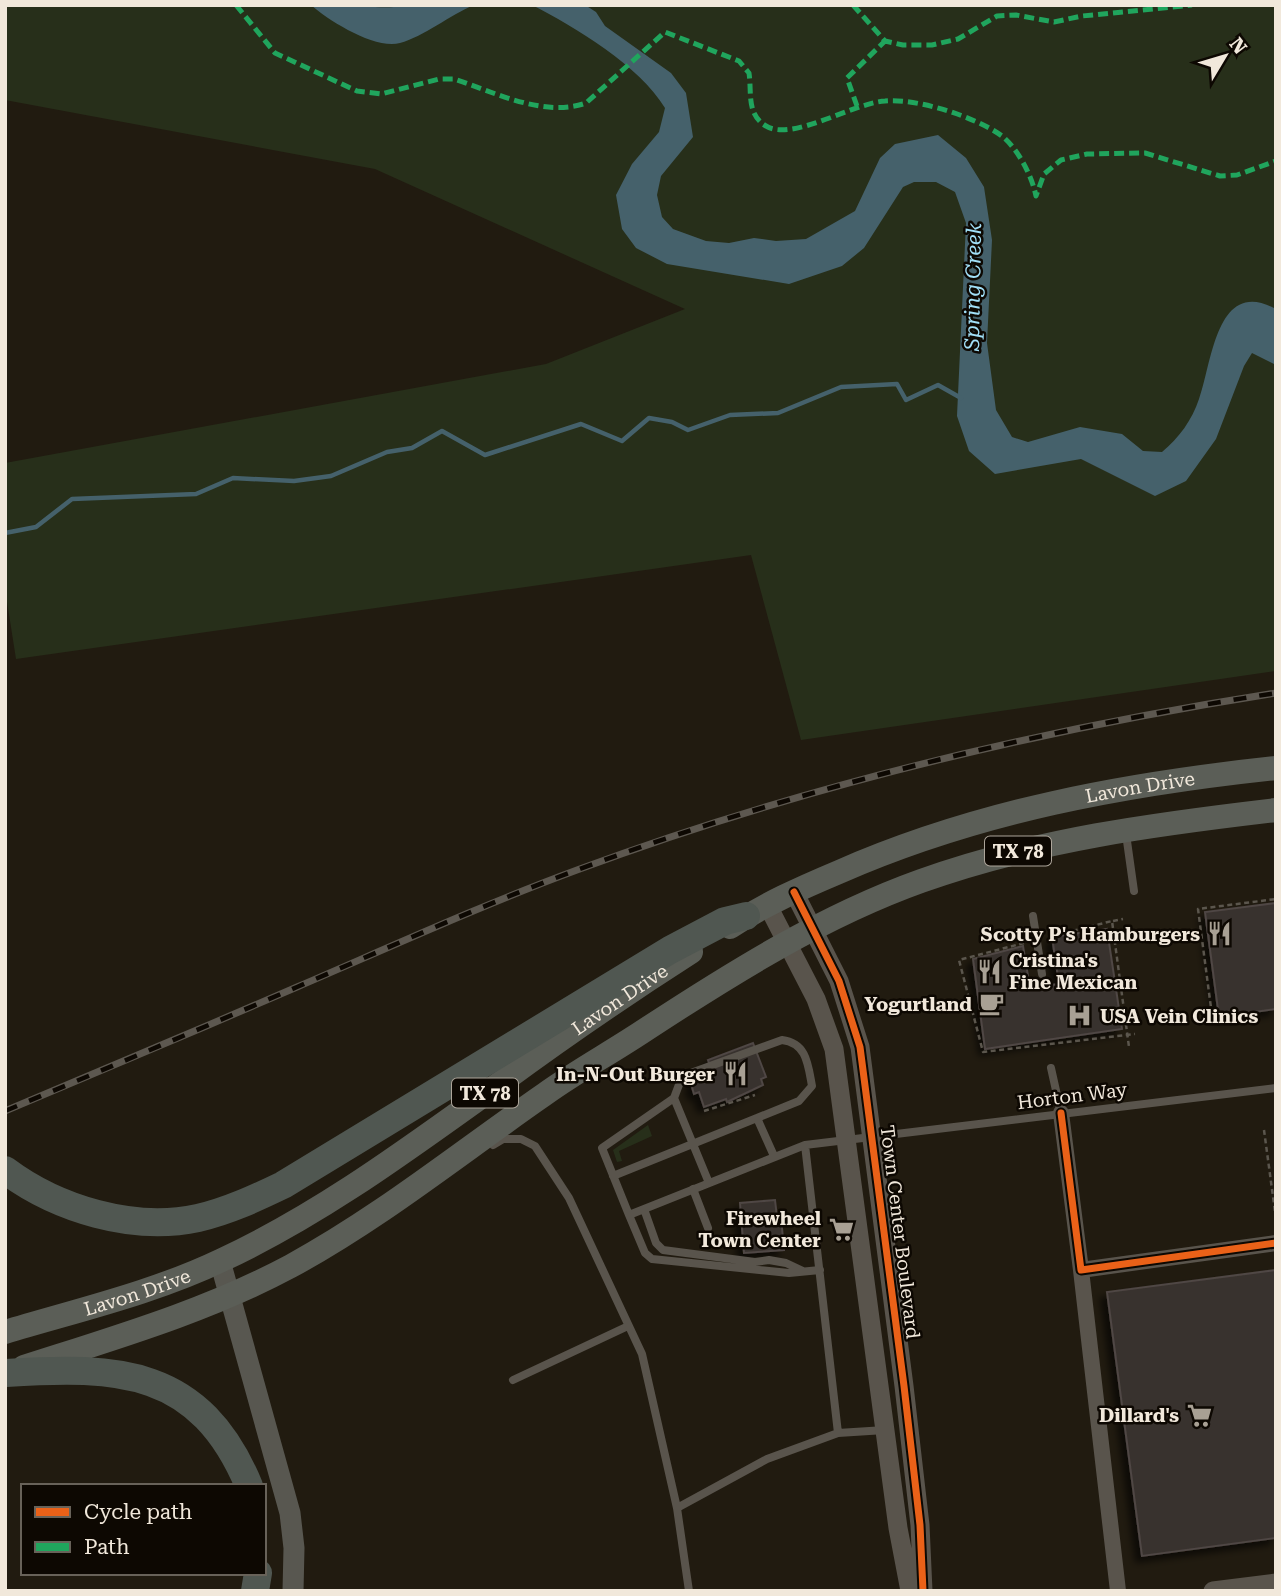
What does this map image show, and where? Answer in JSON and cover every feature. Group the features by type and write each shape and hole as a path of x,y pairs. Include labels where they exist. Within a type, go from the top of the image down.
{"highway":[{"path":"5,1170 66,1203 117,1218 181,1220 243,1203 283,1185 670,950 725,921 757,910"},
{"path":"6,1373 78,1368 111,1371 145,1379 172,1392 198,1411 233,1452 248,1484"}],"main road":[{"name":"Lavon Drive","path":"5,1332 154,1287 220,1261 301,1219 360,1182 523,1066 757,910 794,892 936,833 1037,804 1276,768"},
{"name":"Lavon Drive","path":"6,1373 169,1320 230,1296 324,1246 427,1178 548,1092 687,1001 812,930 919,882 1033,846 1276,810"},
{"path":"220,1261 289,1513 294,1548 293,1591"}],"street":[{"name":"Town Center Boulevard","path":"794,892 850,1009 860,1046 920,1525 923,1591"},
{"name":"Town Center Boulevard","path":"757,910 788,943 827,1023 848,1138 898,1528 910,1591"},
{"path":"1061,1113 1118,1591"},
{"path":"1081,1270 1276,1243"},
{"path":"1213,1591 1276,1583"}],"lane":[{"path":"1126,831 1134,891"},
{"path":"1032,916 1042,974"},
{"path":"613,1176 799,1101 812,1086 802,1048 793,1041 782,1040 688,1074 680,1082 674,1098 602,1149 613,1176 629,1215 645,1253 652,1259 789,1273 820,1270"},
{"path":"1051,1068 1061,1113"},
{"name":"Horton Way","path":"629,1215 805,1145 1276,1088"},
{"path":"674,1098 709,1183"},
{"path":"757,1118 774,1156"},
{"path":"427,1178 503,1139 521,1139 535,1146 569,1198 626,1327 642,1354 677,1508 689,1591"},
{"path":"805,1145 838,1433"},
{"path":"693,1189 708,1228"},
{"path":"644,1209 656,1243 668,1252 755,1262 786,1262 803,1271"},
{"path":"513,1380 626,1327"},
{"path":"677,1508 766,1459 838,1433 885,1430"}],"path":[{"path":"1213,1023 1198,909 1276,899"},
{"path":"1123,919 959,960 983,1052 1135,1034"},
{"path":"1112,921 1129,1047"},
{"path":"704,1111 755,1095"},
{"path":"1264,1130 1276,1219"}],"green space":[{"path":"5,5 1276,5 1276,671 801,740 751,555 16,659 5,589 5,463 546,364 685,309 375,169 5,100"},
{"path":"648,1125 652,1136 619,1151 622,1161 617,1162 613,1150"}],"water":[{"path":"311,5 474,5 418,36 390,44 353,33"},
{"name":"Spring Creek","path":"532,5 585,5 596,12 605,26 671,73 686,93 693,137 661,176 657,195 662,217 673,229 706,241 729,243 754,238 776,241 806,239 855,211 880,158 895,144 938,135 966,158 984,187 992,240 987,343 996,410 1012,437 1028,442 1080,427 1122,434 1143,451 1162,452 1179,435 1193,414 1220,328 1240,304 1256,302 1276,309 1276,365 1252,353 1244,366 1216,439 1186,481 1155,496 1081,459 995,474 969,451 957,416 966,223 955,192 936,182 914,182 903,187 864,248 842,266 789,284 667,264 636,248 622,229 616,195 632,164 659,132 665,108 640,77 605,49"}],"building":[{"path":"1276,903 1276,1009 1219,1017 1205,912"},
{"path":"1107,929 1122,1029 985,1049 973,959 1023,946 1030,988 1059,984 1052,937"},
{"name":"In-N-Out Burger","path":"753,1043 766,1077 761,1079 763,1085 727,1102 726,1099 704,1107 699,1092 694,1094 691,1084 695,1082 693,1078 712,1071 708,1060"},
{"path":"775,1200 777,1217 781,1217 784,1250 744,1253 740,1203"},
{"name":"Dillard's","path":"1276,1270 1276,1538 1142,1556 1107,1292"}],"waterway":[{"path":"5,533 36,527 72,499 196,494 233,478 294,481 331,476 387,452 412,448 442,431 485,455 581,424 622,441 649,418 672,422 688,430 730,415 778,413 841,387 897,384 906,400 938,385 961,398"}],"railway":[{"path":"5,1111 471,912 662,840 748,812 922,764 1098,724 1276,693"}],"marked path":[{"path":"236,5 275,53 357,91 381,94 439,79 454,79 519,101 553,107 586,103 665,32 739,61 749,73 751,102 755,115 766,126 777,130 807,126 885,101 913,103 946,110 977,122 1002,136 1014,148 1023,163 1036,196 1044,174 1061,160 1087,154 1145,153 1220,176 1237,175 1276,161"},
{"path":"853,5 885,41 903,45 932,45 958,39 997,16 1016,15 1054,22 1082,16 1192,5"},
{"path":"857,106 847,78 885,41"}],"cycle path":[{"path":"794,892 839,981 860,1047 904,1386 920,1525 923,1591"},
{"path":"1061,1113 1081,1270 1276,1243"}],"place":[{"name":"Scotty P's Hamburgers","path":"1220,934"},
{"name":"Cristina's Fine Mexican","path":"989,971"},
{"name":"Yogurtland","path":"992,1004"},
{"name":"USA Vein Clinics","path":"1080,1016"},
{"name":"In-N-Out Burger","path":"735,1074"},
{"name":"Firewheel Town Center","path":"841,1229"},
{"name":"Dillard's","path":"1199,1415"}]}
